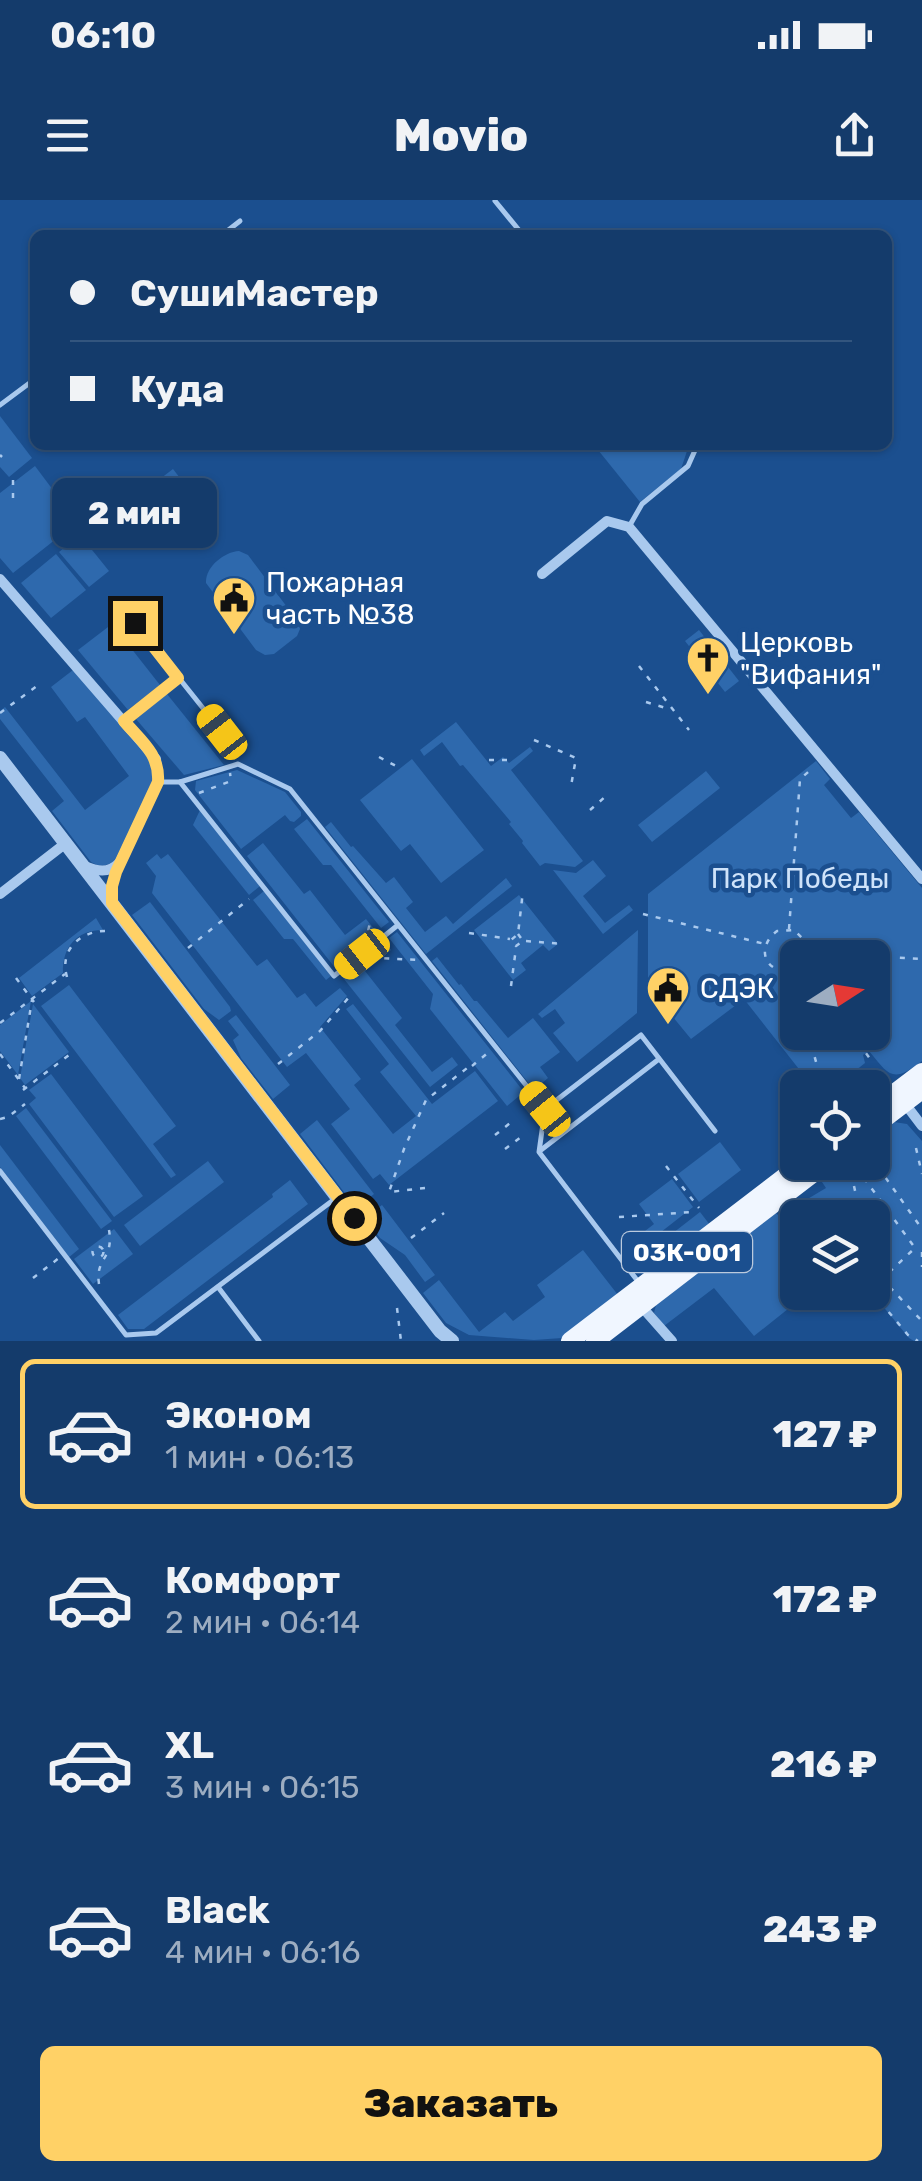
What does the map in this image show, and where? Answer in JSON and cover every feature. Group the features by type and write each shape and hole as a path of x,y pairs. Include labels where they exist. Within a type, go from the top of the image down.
{"main road":[{"path":"890,1109 922,1072"},
{"path":"890,1102 922,1090"},
{"name":"03К-001","path":"570,1341 780,1180"},
{"name":"03К-001","path":"595,1341 805,1180"}],"street":[{"path":"542,574 606,521 629,527 922,879"},
{"path":"0,579 156,759 158,782 120,862 112,886 112,903"},
{"path":"0,758 446,1336 467,1341"},
{"path":"0,894 66,843"},
{"path":"84,866 103,871 120,862"},
{"path":"900,1098 922,1126"},
{"path":"641,1306 672,1341"}],"lane":[{"path":"495,201 518,230"},
{"path":"228,230 240,221"},
{"path":"0,405 30,383"},
{"path":"629,527 642,504 688,466 695,450"},
{"path":"135,623 222,732"},
{"path":"124,721 178,678"},
{"path":"158,782 180,782 238,764 290,788 545,1109"},
{"path":"180,782 334,976 398,925"},
{"path":"642,1286 539,1152 545,1109 641,1035 715,1131"},
{"path":"539,1152 660,1059"},
{"path":"0,1171 126,1335 156,1333 337,1196"},
{"path":"218,1286 260,1341"}],"path":[{"path":"12,498 13,478"},
{"path":"638,666 689,730"},
{"path":"0,713 41,683"},
{"path":"646,702 673,710"},
{"path":"534,740 576,758 571,786"},
{"path":"379,757 396,766"},
{"path":"490,760 509,760"},
{"path":"788,929 800,779 823,760"},
{"path":"191,796 231,781 229,767"},
{"path":"590,810 606,796"},
{"path":"522,891 518,934 523,941"},
{"path":"188,948 249,899"},
{"path":"643,914 765,944"},
{"path":"362,954 371,920"},
{"path":"780,969 765,957 765,944 772,934 788,929 803,940"},
{"path":"0,1023 66,975 66,957 78,940 93,932 106,932"},
{"path":"469,933 511,940 516,946 511,986"},
{"path":"73,934 78,940"},
{"path":"511,940 518,934"},
{"path":"516,946 523,941 564,944"},
{"path":"363,970 377,958 427,961"},
{"path":"890,958 922,959"},
{"path":"16,978 33,1000 19,1079"},
{"path":"278,1064 320,1032 350,996"},
{"path":"425,1188 388,1192 426,1100 495,1047"},
{"path":"864,1050 873,1063"},
{"path":"0,1054 24,1089 72,1052"},
{"path":"0,1119 25,1104"},
{"path":"495,1135 514,1120"},
{"path":"506,1149 525,1134"},
{"path":"916,1148 922,1174"},
{"path":"666,1166 699,1208"},
{"path":"887,1180 922,1229"},
{"path":"854,1186 857,1200"},
{"path":"619,1217 693,1212"},
{"path":"411,1238 444,1213"},
{"path":"890,1213 916,1248 890,1272"},
{"path":"98,1269 111,1245 109,1230"},
{"path":"93,1251 99,1246 100,1237"},
{"path":"99,1246 106,1253"},
{"path":"84,1249 93,1251"},
{"path":"93,1251 98,1258"},
{"path":"922,1252 922,1267"},
{"path":"98,1258 106,1253"},
{"path":"33,1278 60,1257"},
{"path":"98,1258 98,1284"},
{"path":"890,1287 922,1321"},
{"path":"397,1308 401,1341"},
{"path":"888,1310 908,1335 918,1341"}],"green space":[{"path":"0,416 32,458 9,477 0,467"},
{"path":"598,450 686,450 681,469 640,502"},
{"path":"35,466 75,524 13,573 0,558 0,493"},
{"path":"173,469 196,499 141,542 118,511"},
{"path":"80,535 109,571 89,587 59,552"},
{"path":"239,551 248,555 299,623 297,636 274,654 256,650 206,583 216,561"},
{"path":"56,554 86,590 51,618 21,583"},
{"path":"112,624 160,685 128,710 78,650"},
{"path":"699,630 739,681 725,692 685,641"},
{"path":"73,670 153,761 154,782 117,859 104,865 91,862 52,811 64,801 0,719 0,711 5,707 85,810 129,776 85,717 77,722 51,687"},
{"path":"167,694 224,765 184,775 136,719"},
{"path":"456,722 491,766 503,757 509,763 530,747 533,751 511,770 583,861 575,867 545,863 540,866 511,822 442,742 424,756 420,750"},
{"path":"412,759 484,850 441,883 410,844 401,851 360,800"},
{"name":"Парк Победы","path":"816,761 830,779 824,785 851,818 859,812 922,888 922,1061 904,1072 892,1074 869,1051 863,1055 865,1063 856,1070 800,1070 784,1050 890,1050 890,940 780,940 780,1045 744,999 691,1039 654,994 648,999 648,894"},
{"path":"237,770 285,792 301,812 294,822 285,815 241,849 195,790 196,781"},
{"path":"706,771 720,788 652,842 638,825"},
{"path":"200,810 260,886 249,895 193,825"},
{"path":"307,819 389,922 381,928 331,865 323,865 294,829"},
{"path":"331,822 386,883 394,877 413,902 406,908 425,932 446,916 453,924 506,878 512,886 426,954 325,827"},
{"path":"263,843 304,894 310,890 345,935 366,919 379,935 336,969 247,856"},
{"path":"157,854 161,859 168,854 257,966 267,959 297,998 305,993 316,1007 340,988 347,996 320,1027 361,1079 354,1085 393,1134 416,1116 380,1072 389,1064 346,1009 353,1004 432,1104 475,1071 498,1101 389,1185 380,1174 373,1179 331,1124 350,1109 306,1053 287,1067 152,893 156,876 146,863"},
{"path":"593,860 606,876 583,896 605,923 629,905 633,910 603,934 553,870 576,873"},
{"path":"264,891 331,976 326,980 293,939 284,939 253,900"},
{"path":"519,895 558,944 549,951 543,945 521,963 526,970 513,980 474,930"},
{"path":"150,902 230,1007 231,1011 219,1020 204,1009 132,915"},
{"path":"96,918 103,930 86,933 73,942 65,955 63,973 32,996 19,978"},
{"path":"638,930 637,1013 577,1062 553,1033 565,1023 555,1009 542,1018 538,1014"},
{"path":"397,932 524,1092 507,1106 430,1009 433,994 389,938"},
{"path":"382,940 391,950 365,971 402,1018 395,1025 432,1072 452,1057 458,1065 430,1087 340,974"},
{"path":"437,957 508,1038 533,1018 560,1052 540,1067 548,1078 534,1090 432,961"},
{"path":"69,985 176,1126 153,1144 176,1175 171,1178 41,1006"},
{"path":"31,1001 18,1075 0,1051 0,1025"},
{"path":"33,1004 69,1052 25,1085 20,1078"},
{"path":"236,1015 290,1085 273,1099 241,1058 233,1040 239,1035 228,1021"},
{"path":"51,1074 143,1196 114,1217 29,1104 36,1098 29,1090"},
{"path":"26,1108 112,1221 101,1229 16,1116"},
{"path":"317,1120 374,1194 356,1208 300,1134"},
{"path":"907,1124 922,1141 922,1341 909,1338 886,1310 890,1310 890,1200 806,1200 826,1188 824,1180 890,1180 890,1125"},
{"path":"720,1142 741,1170 699,1202 678,1174"},
{"path":"0,1145 79,1249 68,1258 0,1167"},
{"path":"208,1161 224,1182 140,1246 124,1225"},
{"path":"672,1179 693,1207 638,1250 631,1242 654,1224 639,1204"},
{"path":"290,1180 308,1204 144,1329 128,1329 118,1315"},
{"path":"382,1205 435,1275 425,1282 405,1255 380,1238 365,1218"},
{"path":"700,1212 710,1225 646,1274 640,1273 633,1264"},
{"path":"776,1213 780,1310 787,1310 754,1336 714,1288 664,1326 654,1313 656,1305"},
{"path":"114,1229 133,1254 93,1284 74,1259"},
{"path":"583,1250 618,1295 562,1338 469,1335 446,1323 423,1293 439,1280 479,1332 505,1312 513,1321 545,1297 537,1285"}],"place":[{"name":"Пожарная часть №38","path":"234,636"},
{"name":"Церковь \"Вифания\"","path":"708,696"},
{"name":"СДЭК","path":"668,1026"}],"route":[{"path":"135,623 178,678 124,721 154,756 159,775 116,872 112,903 354,1218"}]}
